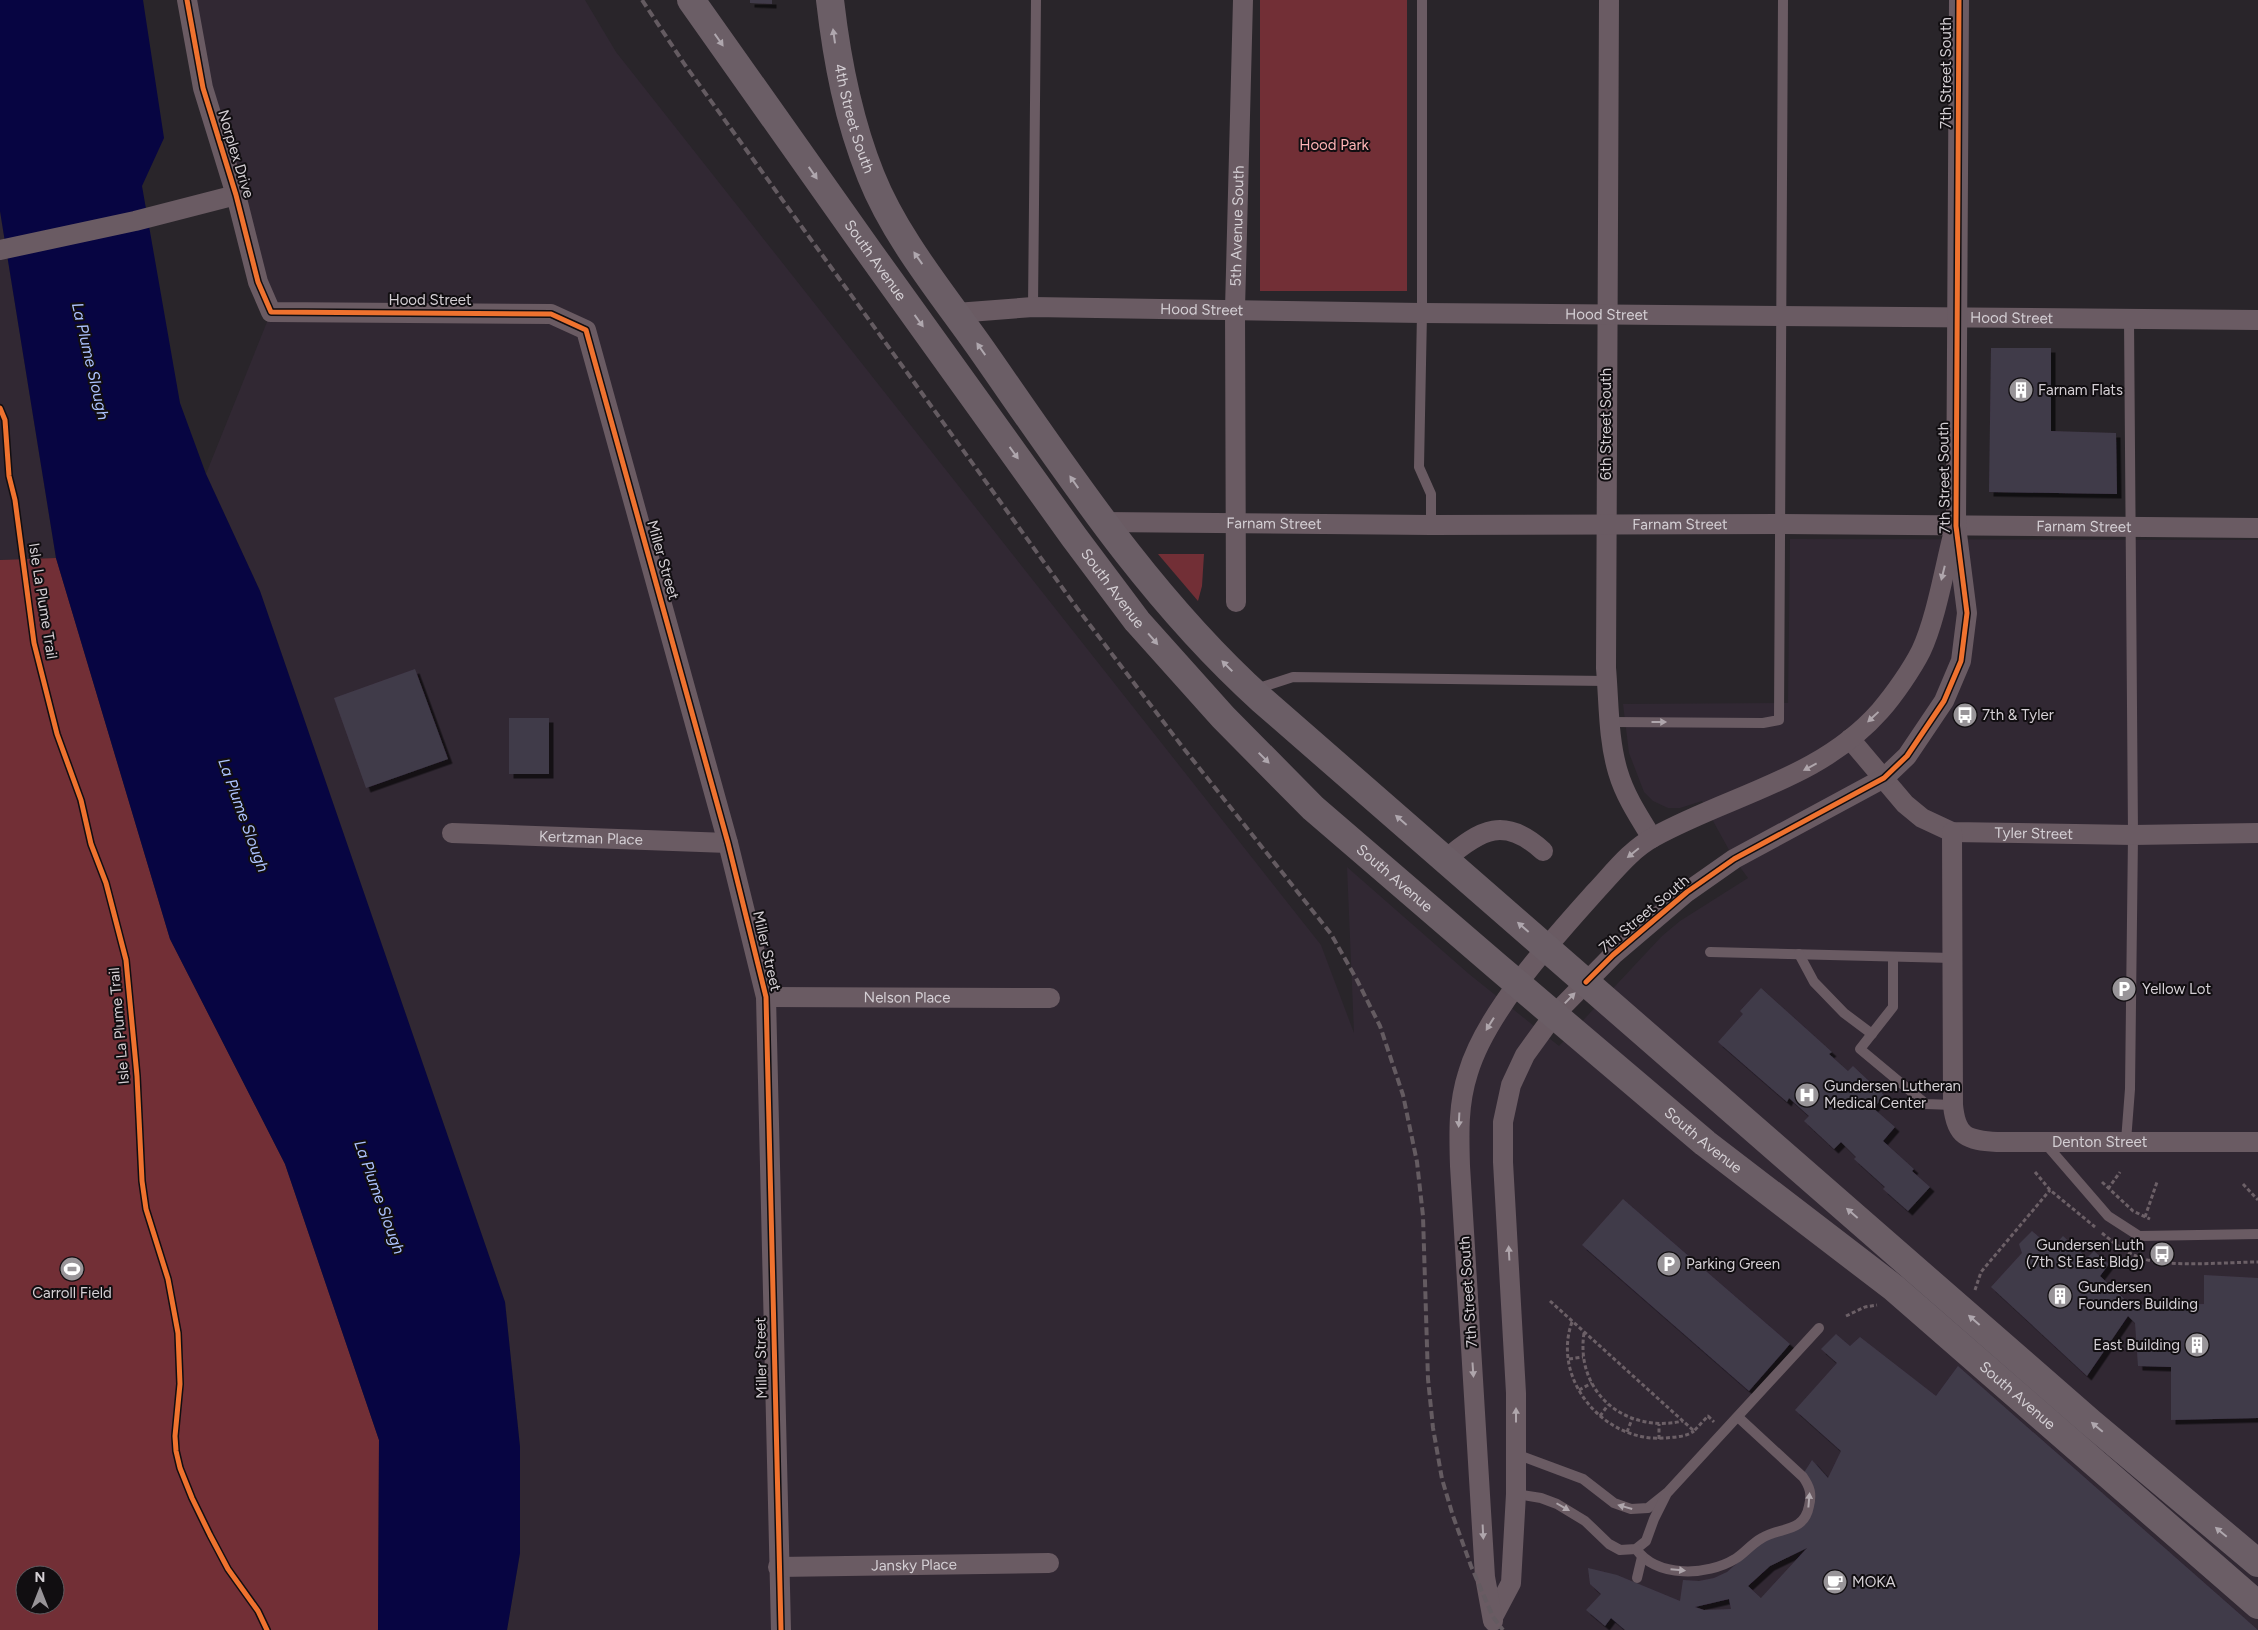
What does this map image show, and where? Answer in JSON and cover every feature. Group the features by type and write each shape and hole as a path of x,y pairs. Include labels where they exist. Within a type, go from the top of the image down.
{"highway":[{"name":"South Avenue","path":"691,0 870,253 1137,621 1223,717 1313,808 1554,1015 1705,1143 1901,1295 2258,1605"},
{"name":"4th Street South","path":"830,0 840,72 851,119 872,177 899,231"},
{"name":"South Avenue","path":"899,231 1102,522 1194,633 1251,690 2090,1422 2258,1563"}],"street":[{"name":"Norplex Drive","path":"187,0 204,88 236,195 258,282 271,312"},
{"name":"5th Avenue South","path":"1236,602 1234,522 1235,310 1243,0"},
{"name":"6th Street South","path":"1609,0 1607,681 1610,722 1618,772 1634,811 1652,838"},
{"name":"7th Street South","path":"1493,1624 1511,1583 1516,1494 1516,1393 1503,1122 1511,1085 1525,1055 1554,1015 1613,954 1695,886 1734,859 1884,778 1907,756 1944,701 1961,660 1967,613 1956,526 1959,0"},
{"path":"0,250 135,221 236,195"},
{"name":"Hood Street","path":"956,313 1033,307 1422,313 2258,320"},
{"name":"Hood Street","path":"271,312 551,314 586,330"},
{"name":"Miller Street","path":"586,330 728,843 766,997 780,1630"},
{"name":"Farnam Street","path":"1102,522 1606,526 1781,524 2258,528"},
{"name":"7th Street South","path":"1493,1624 1485,1577 1460,1166 1459,1118 1468,1073 1488,1027 1518,984 1618,865 1652,838 1790,777 1825,758 1850,739 1880,711 1921,651 1956,526"},
{"name":"Tyler Street","path":"1850,739 1905,804 1937,827 1952,832 2133,835 2258,834"},
{"path":"1446,859 1465,842 1488,831 1504,830 1528,837 1543,851"},
{"path":"1952,832 1953,1111"},
{"name":"Kertzman Place","path":"452,833 728,843"},
{"name":"Nelson Place","path":"766,997 1050,998"},
{"name":"Denton Street","path":"1953,1111 1964,1136 1972,1140 2258,1142"},
{"name":"Jansky Place","path":"778,1567 1049,1563"}],"lane":[{"path":"1033,307 1036,0"},
{"path":"1422,0 1422,313 1419,467 1431,494 1431,525"},
{"path":"1610,722 1763,723 1779,720 1782,0"},
{"path":"2126,1141 2130,1089 2133,835 2129,319"},
{"path":"1251,690 1293,677 1607,681"},
{"path":"1710,952 1952,958"},
{"path":"1799,954 1814,982 1844,1013 1872,1034"},
{"path":"1893,957 1892,1008 1860,1049 1926,1104 1953,1111"},
{"path":"2044,1142 2108,1216 2139,1236 2258,1234"},
{"path":"1516,1454 1583,1479 1614,1503 1631,1509 1648,1508 1668,1492 1819,1328"},
{"path":"1516,1494 1541,1498 1558,1504 1585,1521 1609,1544 1620,1550 1639,1553 1657,1566 1674,1571 1704,1571 1719,1567 1737,1558 1748,1546 1763,1537 1796,1527 1804,1520 1811,1498 1809,1486 1803,1477 1738,1417"},
{"path":"1637,1578 1639,1553 1668,1492"}],"path":[{"path":"2108,1189 2120,1172"},
{"path":"2097,1178 2133,1211 2144,1218 2154,1220"},
{"path":"2144,1218 2157,1182"},
{"path":"2243,1184 2258,1200"},
{"path":"1974,1295 1980,1272 2050,1190"},
{"path":"1550,1301 1694,1431"},
{"path":"1846,1316 1865,1307 1886,1304"},
{"path":"1572,1322 1569,1334 1569,1359 1579,1390 1592,1409 1600,1416 1627,1432 1642,1437 1659,1439 1689,1435 1708,1416"},
{"path":"1584,1332 1583,1357 1592,1383 1608,1405 1632,1419 1659,1424 1683,1421"},
{"path":"1569,1359 1583,1357"},
{"path":"1579,1390 1592,1383"},
{"path":"1600,1416 1608,1405"},
{"path":"1627,1432 1632,1419"},
{"path":"1659,1424 1659,1439"}],"shaded area":[{"path":"187,0 585,0 616,52 1321,945 1354,1033 1347,867 1469,974 1559,1046 1662,936 1680,921 1748,878 1734,859 1702,801 1680,808 1668,808 1653,801 1644,792 1629,753 1623,704 1788,703 1790,539 2258,540 2258,1630 507,1630 520,1553 520,1447 505,1302 260,591 206,474 271,312"},
{"path":"0,211 56,558 0,560"}],"green space":[{"name":"Hood Park","path":"1260,0 1407,0 1407,291 1260,291"},
{"path":"1158,554 1204,554 1202,586 1198,601"},
{"path":"56,558 170,939 285,1164 379,1440 378,1630 0,1630 0,560"}],"water":[{"name":"La Plume Slough","path":"0,0 143,0 164,138 142,186 180,403 206,474 260,591 505,1302 520,1447 520,1553 507,1630 378,1630 379,1440 285,1164 170,939 56,558 0,211"}],"building":[{"path":"750,0 772,0 772,4 750,3"},
{"name":"Farnam Flats","path":"1991,348 2051,348 2051,431 2116,433 2117,494 1989,492"},
{"path":"415,669 448,759 366,788 334,698"},
{"path":"509,718 549,718 549,774 509,774"},
{"path":"1761,988 1832,1052 1829,1054 1848,1071 1853,1066 1885,1096 1873,1108 1895,1127 1883,1141 1914,1169 1912,1171 1930,1187 1908,1211 1883,1189 1885,1187 1854,1159 1856,1157 1841,1142 1834,1149 1804,1121 1809,1116 1789,1098 1787,1102 1718,1042 1743,1014 1740,1011"},
{"path":"1623,1199 1790,1344 1749,1391 1582,1245"},
{"path":"2032,1231 2052,1248 2063,1236 2087,1258 2094,1251 2109,1264 2100,1276 2131,1305 2204,1304 2204,1275 2258,1278 2258,1418 2171,1420 2171,1367 2138,1366 2135,1323 2128,1316 2087,1376 1991,1287 2022,1253 2019,1244"},
{"path":"1836,1334 1850,1346 1860,1337 1936,1396 1958,1366 2258,1630 1625,1630 1611,1618 1605,1626 1586,1610 1601,1594 1590,1584 1588,1568 1617,1575 1680,1601 1683,1580 1699,1581 1714,1578 1727,1572 1763,1541 1794,1531 1812,1503 1800,1479 1812,1460 1828,1478 1841,1451 1795,1410 1837,1363 1821,1349","holes":["1807,1548 1761,1598 1748,1586 1770,1566","1729,1599 1731,1609 1704,1610 1695,1607"]}],"railway":[{"path":"642,0 685,65 1077,608 1181,745 1331,934 1357,980 1380,1026 1403,1095 1417,1162 1423,1216 1428,1379 1433,1428 1442,1479 1471,1566 1493,1617 1503,1630"}],"cycle path":[{"path":"187,0 203,88 236,195 258,282 271,312 551,314 586,330 728,843 766,997 781,1630"},
{"path":"1586,982 1613,955 1687,892 1734,859 1884,778 1907,756 1944,701 1961,661 1967,613 1956,526 1959,0"},
{"name":"Isle La Plume Trail","path":"0,408 5,420 9,476 15,500 34,643 57,734 81,800 91,844 106,883 126,960 137,1076 142,1181 146,1209 168,1279 178,1333 180,1384 175,1436 176,1451 180,1468 192,1498 210,1535 228,1569 258,1611 267,1630"}],"place":[{"name":"Farnam Flats","path":"2021,390"},
{"name":"7th & Tyler","path":"1965,715"},
{"name":"Yellow Lot","path":"2124,989"},
{"name":"Gundersen Lutheran Medical Center","path":"1807,1095"},
{"name":"Gundersen Luth (7th St East Bldg)","path":"2162,1254"},
{"name":"Parking Green","path":"1669,1264"},
{"name":"Carroll Field","path":"72,1269"},
{"name":"Gundersen Founders Building","path":"2060,1296"},
{"name":"East Building","path":"2197,1345"},
{"name":"MOKA","path":"1835,1582"}]}
